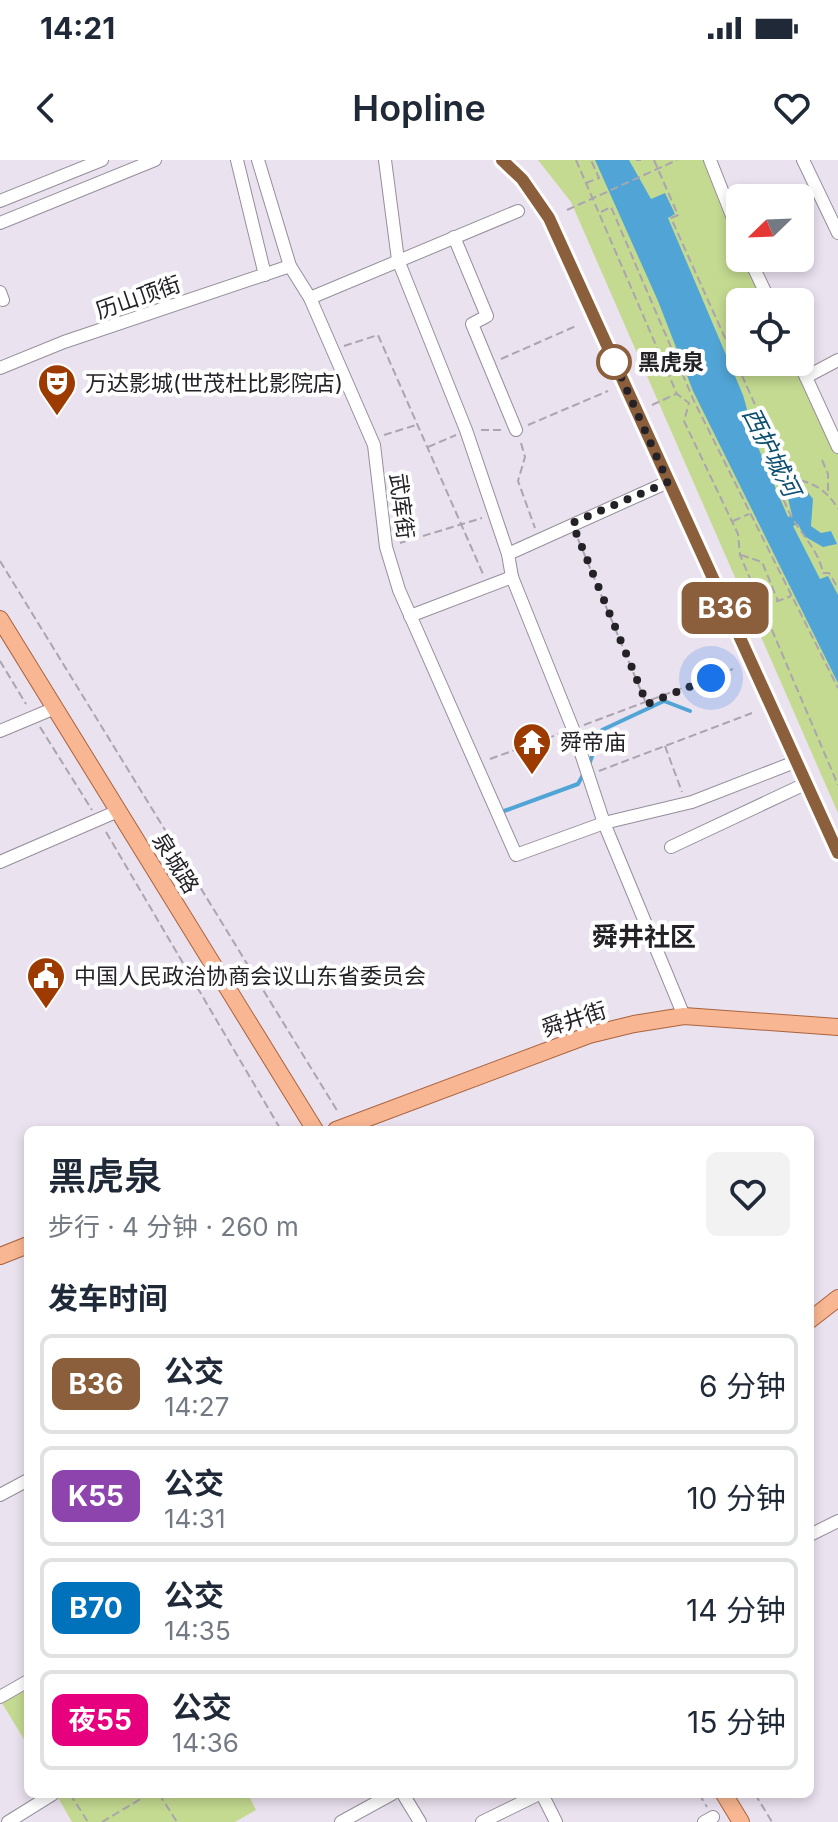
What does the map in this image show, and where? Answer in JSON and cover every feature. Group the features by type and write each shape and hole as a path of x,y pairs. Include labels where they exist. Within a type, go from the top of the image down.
{"main road":[{"name":"泉城路","path":"0,619 313,1126"},
{"name":"舜井街","path":"347,1126 589,1035 684,1016 838,1027"},
{"path":"0,1256 24,1247"},
{"path":"814,1317 838,1298"},
{"path":"726,1798 741,1822"}],"street":[{"path":"0,201 102,160"},
{"path":"0,223 155,160"},
{"path":"237,160 265,275"},
{"name":"武库街","path":"258,160 290,266 310,298 371,439 386,547 410,616 516,855 604,823"},
{"path":"385,160 398,260 466,430 508,554 512,577 589,774 604,823 684,1016"},
{"path":"502,160 522,179 549,218 838,853"},
{"path":"710,160 726,201"},
{"path":"803,160 838,233"},
{"path":"88,167 95,186"},
{"path":"310,298 518,211"},
{"path":"454,237 487,316 472,324 516,430"},
{"name":"历山顶街","path":"0,368 64,342 290,266"},
{"path":"838,360 806,377 838,447"},
{"path":"508,554 539,537 668,482"},
{"path":"410,616 512,577"},
{"path":"0,731 55,708"},
{"path":"604,823 687,804 795,762"},
{"path":"671,847 805,784"},
{"path":"0,862 118,811"},
{"path":"0,1495 24,1482"},
{"path":"814,1533 838,1521"},
{"path":"0,1697 24,1683"},
{"path":"4,1821 46,1798"},
{"path":"341,1822 385,1798"},
{"path":"405,1798 420,1822"},
{"path":"482,1822 533,1798"},
{"path":"543,1798 556,1822"}],"path":[{"path":"576,160 677,394 689,403"},
{"path":"586,183 599,178 591,160"},
{"path":"636,160 641,160"},
{"path":"654,160 678,215 671,218 766,429 766,448 789,512 808,543 818,551 823,573 829,573 838,588"},
{"path":"567,210 677,160"},
{"path":"599,212 611,207 656,301 694,401 838,688"},
{"path":"489,364 576,326"},
{"path":"333,350 378,335 489,586"},
{"path":"667,370 679,364"},
{"path":"539,537 518,481 525,457 516,430 608,391"},
{"path":"652,405 677,394"},
{"path":"689,403 694,401"},
{"path":"689,403 684,421 738,534 740,555 838,785"},
{"path":"371,439 417,425"},
{"path":"822,460 828,474 828,492 838,509"},
{"path":"776,475 803,480 828,492"},
{"path":"386,547 495,514"},
{"path":"732,522 749,514"},
{"path":"572,523 647,704 733,669"},
{"path":"740,555 762,562 778,601"},
{"path":"0,561 341,1126"},
{"path":"739,605 778,601 791,596"},
{"path":"0,661 279,1126"},
{"path":"589,774 752,713"},
{"path":"664,745 687,804"},
{"path":"73,1798 88,1822"},
{"path":"102,1822 142,1798"},
{"path":"162,1798 177,1822"},
{"path":"757,1798 772,1822"}],"green space":[{"path":"538,160 706,160 726,212 726,272 751,272 758,288 726,288 726,376 802,376 838,453 838,813 571,202"},
{"path":"24,1691 24,1739 2,1703"},
{"path":"58,1798 250,1798 256,1810 235,1822 72,1822"}],"water":[{"path":"595,160 629,160 651,199 665,193 675,214 668,218 726,355 726,376 735,376 757,445 788,517 792,515 787,494 803,486 813,499 811,526 821,533 831,531 837,544 823,547 804,536 798,524 793,526 820,579 828,576 838,595 838,683 693,391 658,301"}],"waterway":[{"path":"588,767 602,730 664,701 690,711"},
{"path":"504,811 578,784 583,775"}],"bus line":[{"name":"B36","path":"502,160 522,179 549,218 838,853"}],"place":[{"name":"黑虎泉","path":"614,362"},
{"name":"万达影城(世茂杜比影院店)","path":"57,417"},
{"name":"舜帝庙","path":"532,776"},
{"name":"中国人民政治协商会议山东省委员会","path":"46,1010"}],"district":[{"name":"舜井社区","path":"644,937"}],"route":[{"path":"614,362 609,350 668,482 572,523 647,704 711,678"}],"water label":[{"name":"西护城河","path":"771,452"}]}
